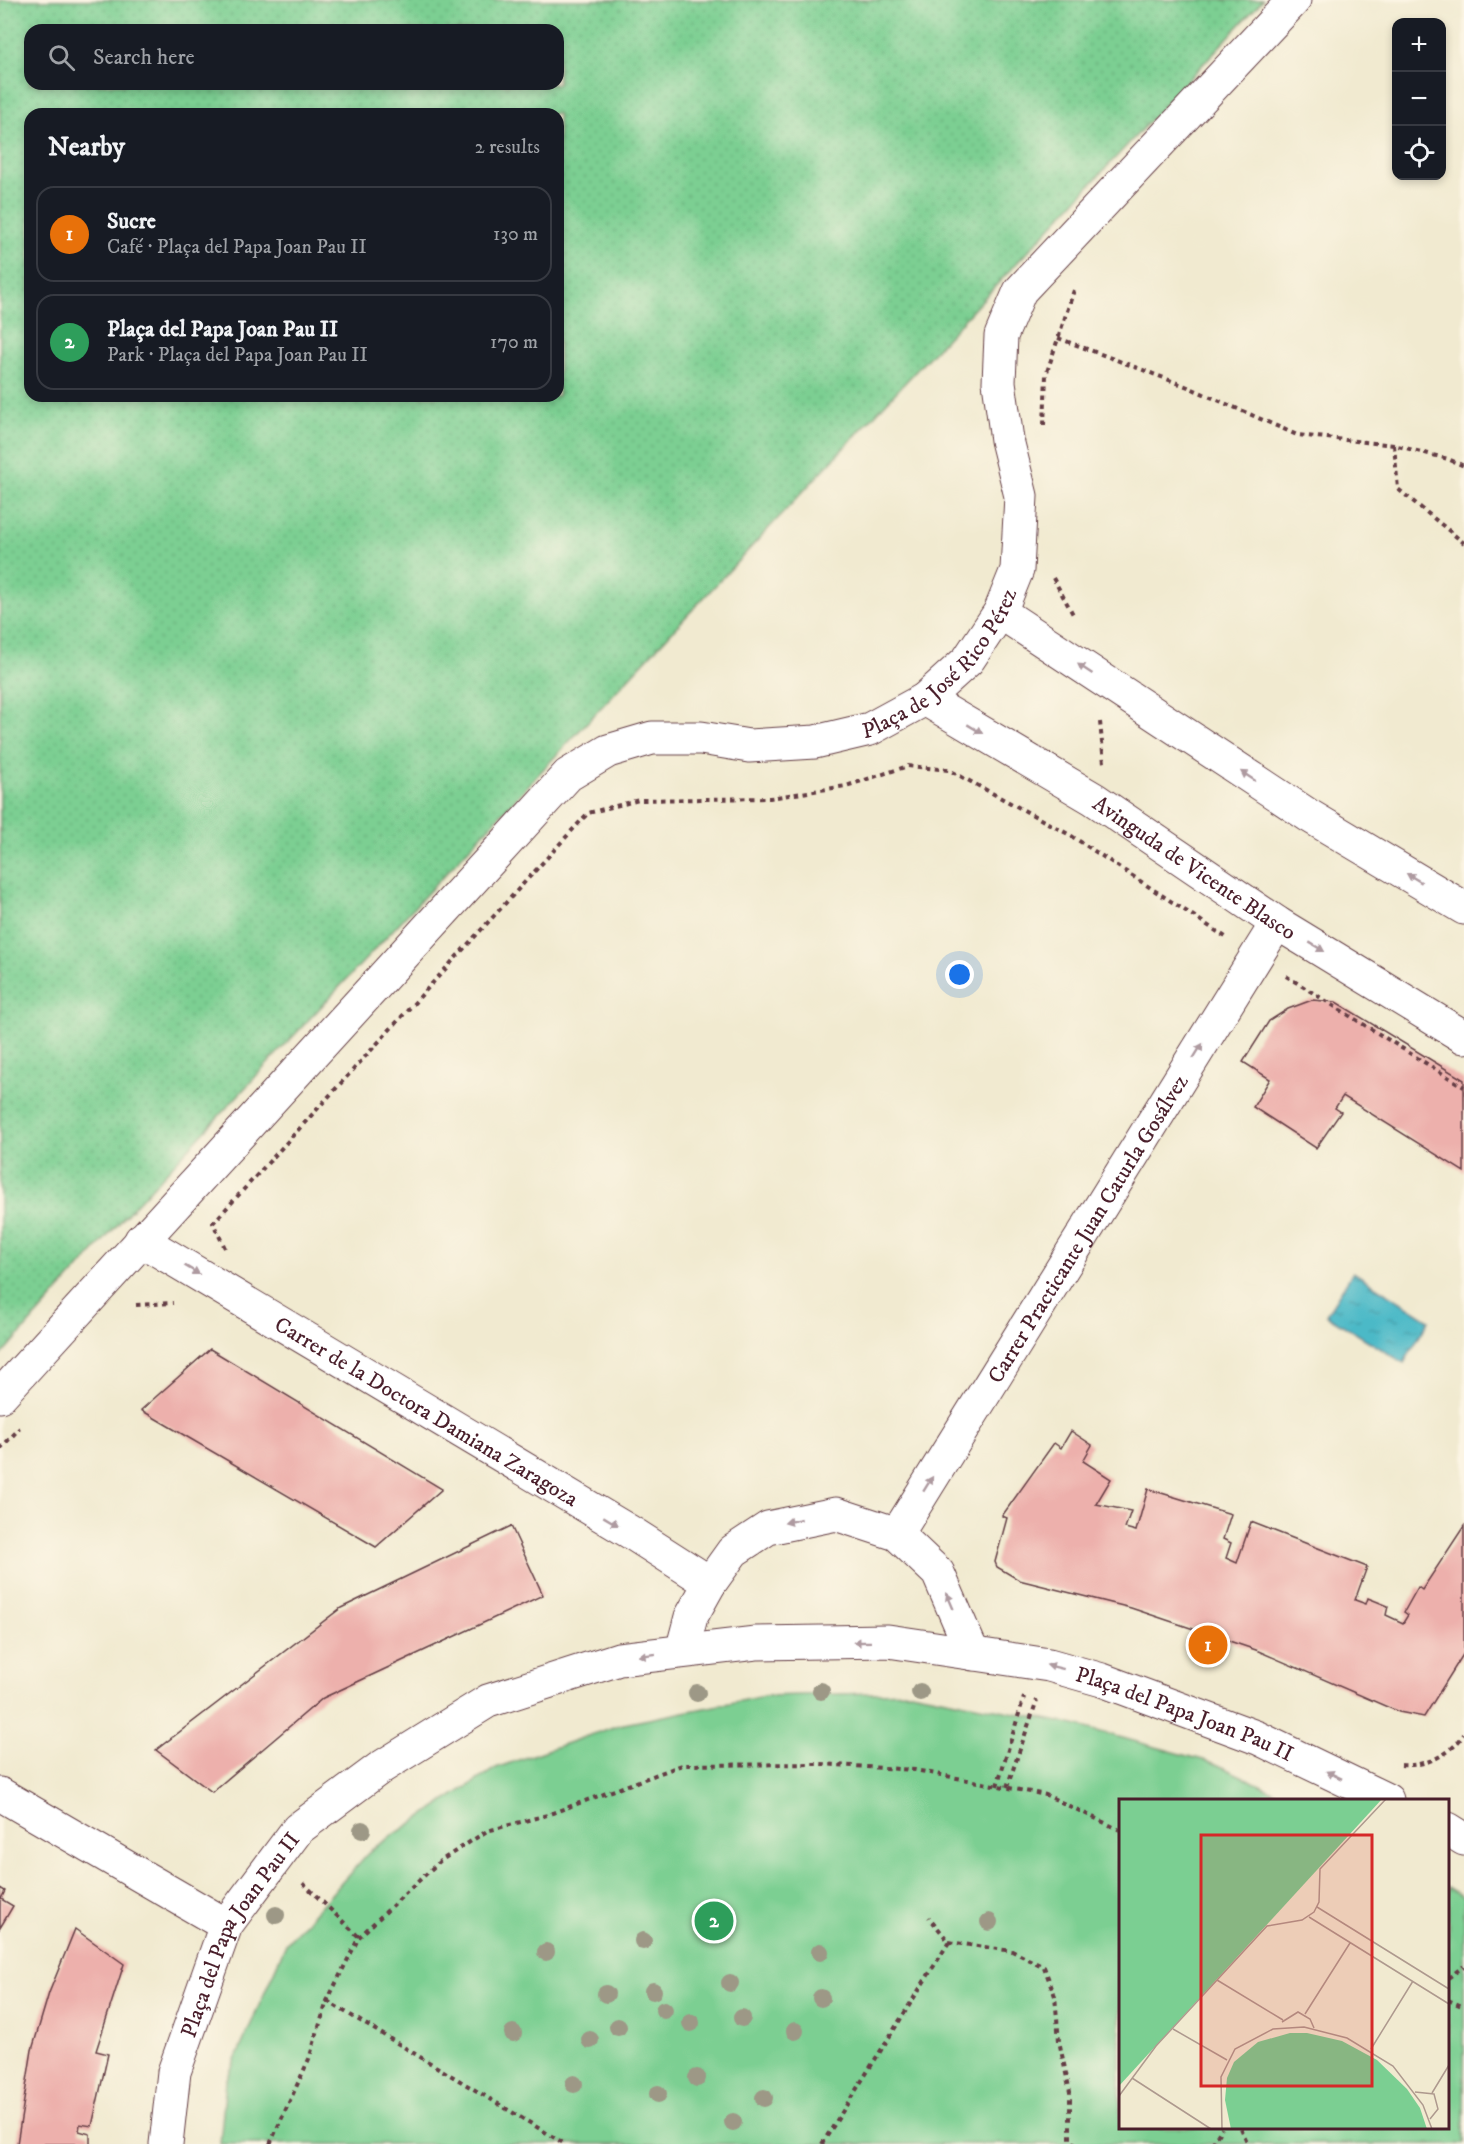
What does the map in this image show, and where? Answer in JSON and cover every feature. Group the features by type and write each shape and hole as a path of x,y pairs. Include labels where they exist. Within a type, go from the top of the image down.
{"street":[{"name":"Plaça de José Rico Pérez","path":"0,1396 568,775 608,751 652,738 701,738 749,746 815,742 870,729 925,699 968,660 1000,612 1017,570 1021,496 1007,440 999,382 1001,336 1020,291 1294,0"},
{"path":"1000,612 1308,815 1464,909"},
{"name":"Avinguda de Vicente Blasco","path":"925,699 1094,799 1276,922 1464,1037"},
{"name":"Carrer Practicante Juan Caturla Gosálvez","path":"897,1534 1276,922"},
{"name":"Carrer de la Doctora Damiana Zaragoza","path":"141,1240 634,1535 710,1583"},
{"path":"681,1651 691,1617 710,1583 733,1551 768,1528 787,1522 836,1514 897,1534 938,1573 973,1654"},
{"name":"Plaça del Papa Joan Pau II","path":"166,2144 174,2072 226,1925 297,1829 380,1768 488,1701 619,1659 756,1643 888,1641 1049,1665 1102,1680 1258,1738 1385,1799"},
{"path":"0,1794 226,1925"}],"path":[{"path":"1044,430 1046,375 1072,292 1080,283"},
{"path":"1058,338 1188,387 1297,435 1394,445 1448,459 1464,466"},
{"path":"1394,445 1398,489 1464,543"},
{"path":"1053,570 1053,581 1079,624"},
{"path":"1070,835 1106,777 1099,708 1112,687"},
{"path":"130,1311 138,1303 183,1303 225,1246 213,1222 588,813 639,800 770,798 846,786 908,766 949,770 1070,835 1256,957 1464,1087"},
{"path":"0,1449 24,1423"},
{"path":"1007,1787 1049,1665"},
{"path":"270,2144 309,2059 327,2001 359,1937 440,1862 487,1831 547,1815 682,1766 821,1764 915,1770 1046,1795 1119,1831"},
{"path":"277,1858 359,1937"},
{"path":"929,1917 949,1942 1012,1951 1044,1967 1055,1996 1059,2041 1070,2092 1070,2139 1075,2144"},
{"path":"822,2144 949,1942"},
{"path":"1449,1977 1464,1966"},
{"path":"1449,2000 1464,2007"},
{"path":"327,2001 565,2144"},
{"path":"1212,2144 1221,2129"},
{"path":"1242,2129 1248,2144"}],"green space":[{"path":"0,0 1263,0 128,1213 0,1357"},
{"path":"911,1692 1075,1725 1214,1763 1290,1799 1119,1799 1119,2129 1449,2129 1449,1888 1464,1897 1464,2144 220,2144 226,2081 286,1944 372,1849 496,1768 619,1725 765,1696"}],"water":[{"path":"1353,1272 1429,1320 1404,1363 1326,1315"}],"building":[{"path":"1312,1000 1336,1002 1464,1080 1464,1172 1343,1096 1335,1108 1341,1112 1316,1148 1253,1107 1270,1079 1243,1062 1269,1021 1288,1009"},
{"path":"210,1349 442,1489 376,1547 141,1410"},
{"path":"1071,1431 1092,1445 1083,1461 1111,1479 1096,1504 1131,1511 1125,1528 1136,1531 1148,1489 1231,1514 1223,1539 1231,1543 1226,1558 1237,1563 1251,1522 1367,1567 1355,1600 1366,1604 1368,1598 1388,1606 1386,1615 1403,1623 1408,1615 1404,1612 1418,1587 1422,1590 1464,1526 1464,1653 1424,1717 1399,1712 1256,1650 1131,1608 1019,1580 997,1567 995,1562 1007,1518 1002,1516 1054,1443 1061,1448"},
{"path":"511,1526 543,1595 323,1698 212,1792 156,1750 341,1608"},
{"path":"0,1888 5,1891 1,1899 13,1906 0,1928"},
{"path":"75,1929 124,1964 96,2051 108,2054 92,2126 80,2124 79,2131 90,2134 90,2144 17,2144 32,2050 49,1993"}],"place":[{"name":"Sucre","path":"1208,1645"},
{"name":"Plaça del Papa Joan Pau II","path":"714,1921"}]}
